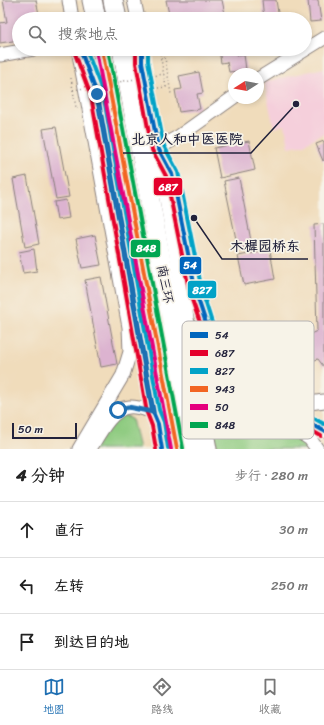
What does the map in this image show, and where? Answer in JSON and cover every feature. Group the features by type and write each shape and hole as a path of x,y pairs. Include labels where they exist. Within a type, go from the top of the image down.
{"highway":[{"path":"92,0 95,12"},
{"path":"113,0 116,12"},
{"path":"103,56 128,181"},
{"name":"南三环","path":"123,56 182,373"},
{"path":"97,94 128,181"},
{"path":"154,220 158,148"},
{"name":"南三环","path":"128,181 176,449"},
{"name":"南三环","path":"194,439 196,449"}],"street":[{"path":"69,0 71,12"},
{"path":"134,0 137,12"},
{"path":"312,45 324,38"},
{"path":"0,56 12,53"},
{"path":"79,449 123,375 130,352 129,327 80,56"},
{"path":"82,56 97,94 153,412 158,424 162,449"},
{"path":"142,56 188,321"},
{"path":"264,75 295,56"},
{"path":"158,148 178,137 228,101"},
{"path":"158,148 172,174 196,293 205,321"},
{"path":"314,402 324,401"},
{"path":"90,449 108,420 118,410 128,407 153,412"},
{"path":"314,425 324,431"},
{"path":"208,439 210,449"},
{"path":"310,439 317,449"}],"path":[{"path":"161,56 166,87"},
{"path":"161,59 165,58 171,94"},
{"path":"73,90 164,74"},
{"path":"71,78 76,108"}],"shaded area":[{"path":"324,68 324,133 304,144 289,147 285,125 274,128 264,82"}],"green space":[{"path":"123,415 132,419 139,449 92,449 111,419"},
{"path":"215,439 297,439 302,442 306,449 217,449"}],"building":[{"path":"3,0 36,0 39,12 12,12 12,41 0,43 0,23 7,22"},
{"path":"166,0 222,0 225,12 169,12"},
{"path":"262,0 276,0 278,12 263,12"},
{"path":"308,0 318,0 321,21 312,22 312,12 309,12"},
{"path":"220,56 244,56 246,68 228,68 227,62 221,63"},
{"path":"199,72 203,93 197,94 200,109 179,112 175,90 182,89 179,76"},
{"path":"56,127 69,197 56,199 43,129"},
{"path":"249,141 255,170 220,178 214,148"},
{"path":"324,141 324,160 323,161 316,144"},
{"path":"27,176 39,244 25,247 13,179"},
{"path":"239,178 252,246 238,249 224,181"},
{"path":"66,200 69,218 57,220 54,202"},
{"path":"324,224 324,367 318,359 314,360 314,332 317,331 314,225"},
{"path":"95,235 101,265 82,268 76,239"},
{"path":"34,249 37,271 23,273 19,252"},
{"path":"270,250 275,279 244,285 238,256"},
{"path":"101,277 117,364 101,367 85,280"}],"transit line":[{"name":"687","path":"76,56 91,96 147,413 152,426 156,449"},
{"name":"54","path":"83,56 97,94 153,412 158,424 162,449"},
{"name":"827","path":"89,56 103,93 159,410 164,422 168,448"},
{"name":"50","path":"97,56 171,449"},
{"name":"943","path":"103,56 177,449"},
{"name":"848","path":"109,56 183,448"},
{"name":"687","path":"136,56 152,150 166,176 190,294 199,321"},
{"name":"54","path":"142,56 158,148 172,174 196,293 205,321"},
{"name":"827","path":"148,56 164,146 178,172 202,291 211,321"},
{"name":"827","path":"314,418 324,424"},
{"name":"54","path":"314,425 324,431"},
{"name":"687","path":"314,432 321,436"}],"place":[{"name":"北京人和中医医院","path":"296,104"},
{"name":"木樨园桥东","path":"194,218"}],"route":[{"path":"97,94 153,412 128,407 118,410"}]}
